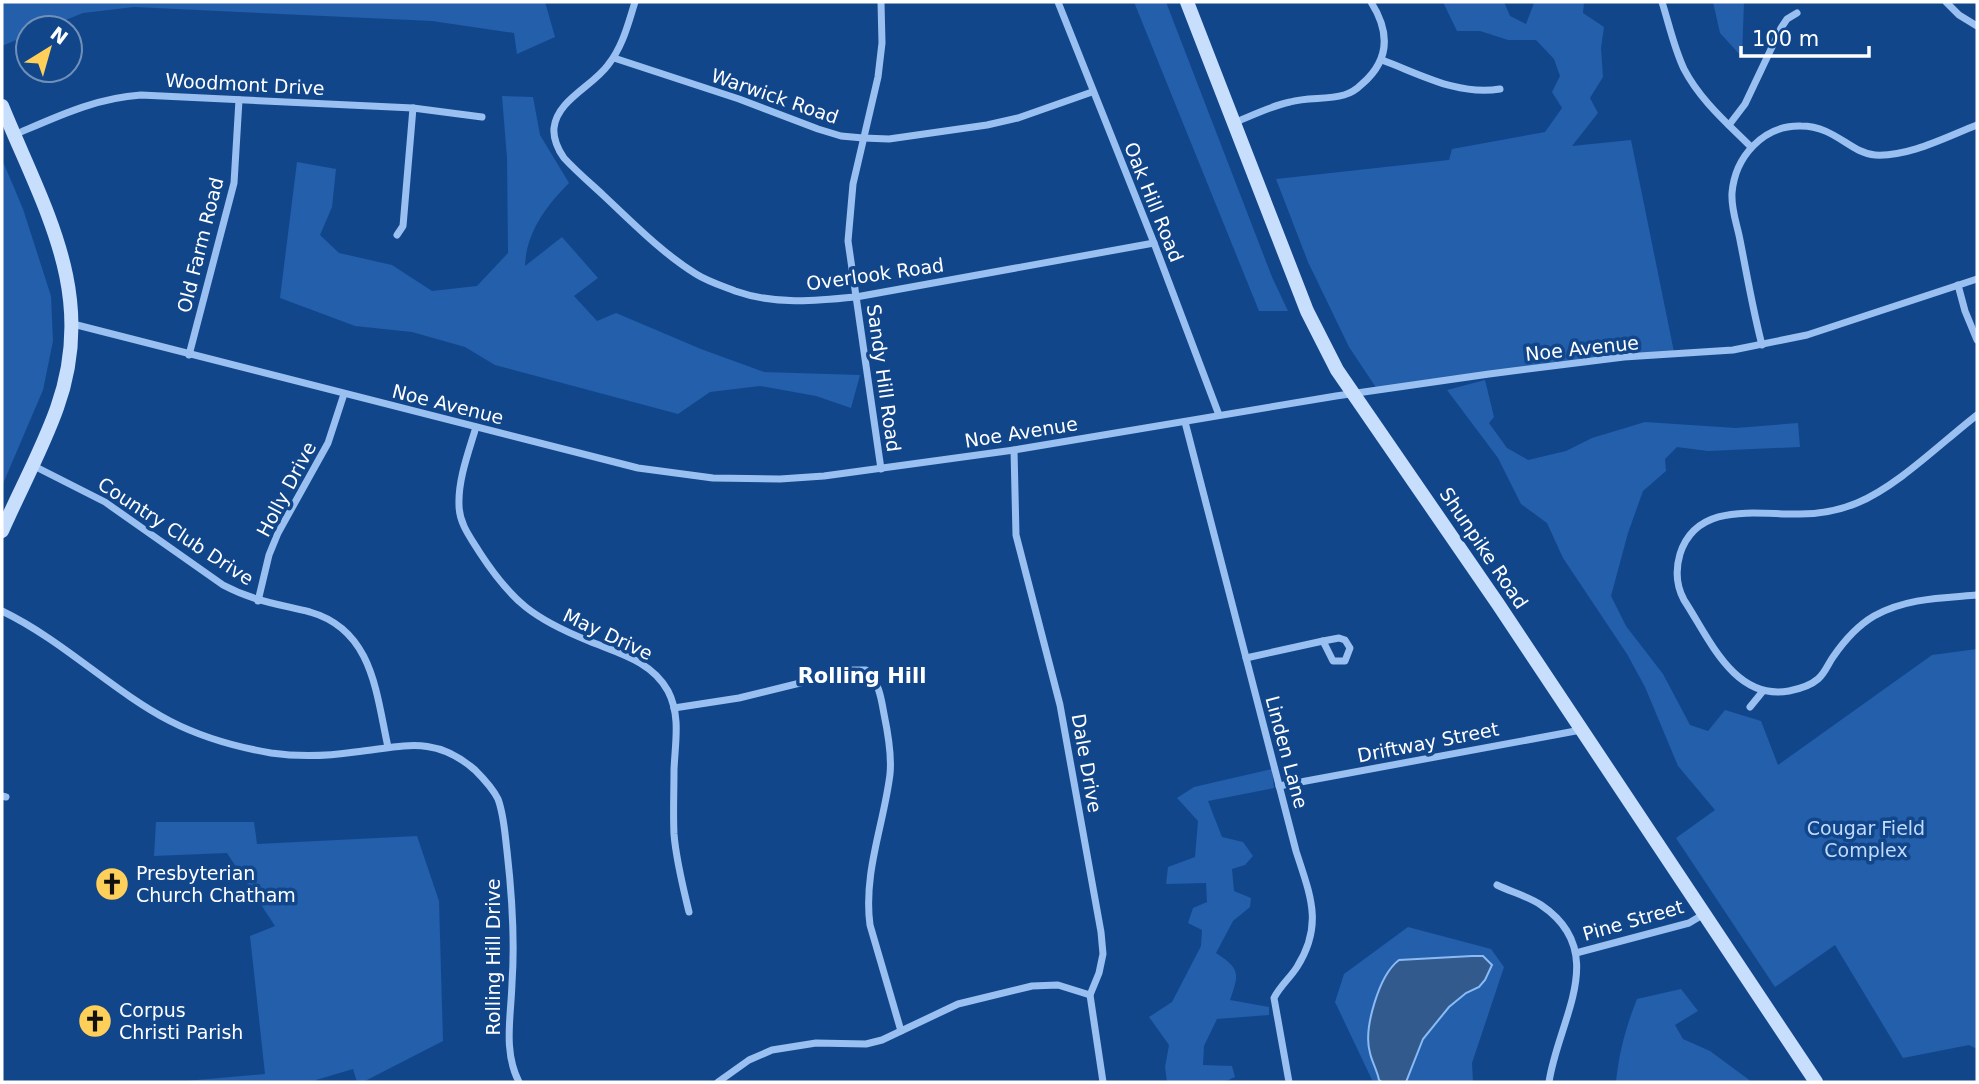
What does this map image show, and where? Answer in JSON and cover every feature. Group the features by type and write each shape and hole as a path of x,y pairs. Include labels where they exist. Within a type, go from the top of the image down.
{"main road":[{"name":"Shunpike Road","path":"1187,2 1307,311 1322,343 1816,1082"},
{"path":"2,106 66,266 73,324 70,363 57,409 2,531"}],"street":[{"path":"614,58 626,34 635,2"},
{"name":"Sandy Hill Road","path":"881,2 882,43 879,65 853,184 848,241 881,469"},
{"name":"Oak Hill Road","path":"1058,2 1219,415"},
{"path":"1234,123 1292,101 1349,93 1372,75 1382,60 1383,31 1371,2"},
{"path":"1662,2 1684,69 1703,98 1751,147"},
{"path":"1947,2 1959,15 1977,26"},
{"path":"1729,125 1745,104 1781,27 1797,13"},
{"name":"Warwick Road","path":"614,58 739,99 818,130 863,138 889,139 987,125 1018,118 1092,92"},
{"name":"Overlook Road","path":"614,58 596,80 559,113 554,129 563,156 642,231 698,275 736,291 769,300 856,297 1154,243"},
{"path":"1382,60 1450,86 1485,91 1500,89"},
{"name":"Woodmont Drive","path":"14,135 84,106 124,96 141,95 413,108 482,117"},
{"name":"Old Farm Road","path":"189,355 234,183 239,100"},
{"path":"397,235 403,226 413,108"},
{"path":"1762,345 1732,207 1736,172 1751,147 1770,133 1798,125 1821,128 1868,153 1885,155 1910,150 1977,125"},
{"name":"Noe Avenue","path":"73,324 628,466 693,477 780,479 881,469 1014,450 1353,393 1624,358 1762,345 1807,335 1977,279"},
{"path":"1958,285 1977,340"},
{"name":"Holly Drive","path":"258,601 269,555 278,533 328,443 344,394"},
{"path":"1977,415 1896,479 1870,497 1854,504 1820,513 1743,513 1720,516 1704,523 1691,534 1678,561 1676,578 1678,589 1729,668 1746,684 1763,691 1786,692 1813,683 1822,675 1849,637 1887,609 1906,602 1977,595"},
{"name":"Linden Lane","path":"1185,422 1279,786 1313,903 1313,928 1307,950 1274,998 1289,1082"},
{"name":"May Drive","path":"476,427 461,484 459,508 466,531 489,567 513,597 538,617 561,630 634,659 648,668 661,681 674,708"},
{"name":"Dale Drive","path":"1014,450 1016,535 1060,705 1101,932 1103,954 1090,995 1103,1082"},
{"name":"Country Club Drive","path":"32,465 105,502 140,524 223,585 258,601 321,616 341,628 361,648 371,670 388,747"},
{"name":"Rolling Hill Drive","path":"2,611 76,656 161,715 208,737 287,754 332,754 423,745 445,750 479,774 498,799 505,834 513,924 509,1053 519,1082"},
{"path":"1246,658 1323,641"},
{"path":"689,912 674,835 677,725 674,708 739,698 853,670 866,670 876,682 887,727 890,772 870,876 868,910 901,1031"},
{"path":"1750,707 1763,691"},
{"name":"Driftway Street","path":"1279,786 1582,730"},
{"path":"1497,885 1540,904 1550,912 1567,931 1576,953"},
{"name":"Pine Street","path":"1549,1082 1555,1052 1576,986 1576,953 1689,923 1704,914"},
{"path":"718,1082 749,1060 772,1050 816,1043 866,1044 958,1004 1032,986 1058,985 1090,995"}],"green space":[{"path":"2,2 545,2 555,37 517,54 514,33 432,21 134,7 81,14 14,14 14,41 2,46"},
{"path":"1134,2 1166,2 1272,277 1288,311 1259,311"},
{"path":"1443,2 1504,2 1510,16 1526,24 1534,3 1584,2 1583,13 1604,27 1601,48 1603,77 1590,98 1598,113 1572,146 1631,140 1674,352 1377,389 1349,347 1308,262 1276,179 1449,160 1452,149 1545,132 1562,108 1552,92 1560,76 1554,59 1536,40 1508,40 1480,31 1457,31"},
{"path":"1713,2 1744,2 1742,57 1720,33"},
{"path":"502,96 533,97 540,135 569,183 533,231 525,266 562,237 598,278 574,296 597,321 616,313 764,372 860,375 851,408 816,396 760,386 710,392 678,414 495,365 465,347 412,332 355,326 280,298 297,162 336,169 332,207 320,235 339,253 392,265 432,291 477,286 508,253 507,158"},
{"path":"2,164 23,209 51,296 53,341 43,390 2,486"},
{"name":"Cougar Field Complex","path":"1485,380 1494,417 1489,423 1507,448 1528,460 1566,451 1592,438 1645,422 1736,428 1798,423 1800,447 1708,451 1677,447 1665,459 1666,471 1643,491 1628,533 1611,596 1626,626 1663,674 1690,725 1708,731 1725,710 1761,721 1778,765 1932,655 1977,649 1977,1049 1969,1045 1903,1058 1835,945 1775,987 1676,838 1715,810 1678,766 1645,687 1627,654 1563,558 1547,523 1521,504 1498,458 1447,390"},
{"path":"1272,769 1274,788 1208,801 1222,837 1243,842 1253,856 1245,865 1232,869 1234,891 1251,898 1250,907 1233,921 1216,953 1230,963 1236,973 1230,1000 1269,1007 1269,1015 1217,1019 1204,1046 1203,1065 1232,1066 1235,1077 1224,1082 1167,1082 1165,1067 1169,1045 1149,1017 1172,1002 1201,946 1202,930 1188,923 1193,908 1207,902 1206,883 1166,884 1168,867 1195,857 1198,821 1177,798 1194,787"},
{"path":"156,822 254,822 257,844 417,836 439,901 443,1041 363,1082 357,1082 353,1069 316,1082 174,1082 265,1074 250,936 275,926 227,853 154,856"},
{"path":"1408,927 1491,949 1504,967 1472,1063 1473,1082 1406,1082 1422,1040 1433,1024 1454,1002 1479,987 1483,956 1399,960 1391,966 1378,990 1371,1022 1369,1052 1382,1082 1373,1082 1335,1002 1344,974"},
{"path":"1681,989 1698,1011 1675,1025 1683,1039 1710,1051 1752,1082 1616,1082 1624,1040 1637,999"}],"shaded area":[{"path":"1483,956 1492,965 1485,980 1449,1007 1423,1039 1406,1082 1379,1080 1368,1043 1369,1030 1374,1003 1392,967 1399,960"}],"place":[{"name":"Presbyterian Church Chatham","path":"112,884"},
{"name":"Corpus Christi Parish","path":"95,1021"}],"district":[{"name":"Rolling Hill","path":"862,676"}]}
